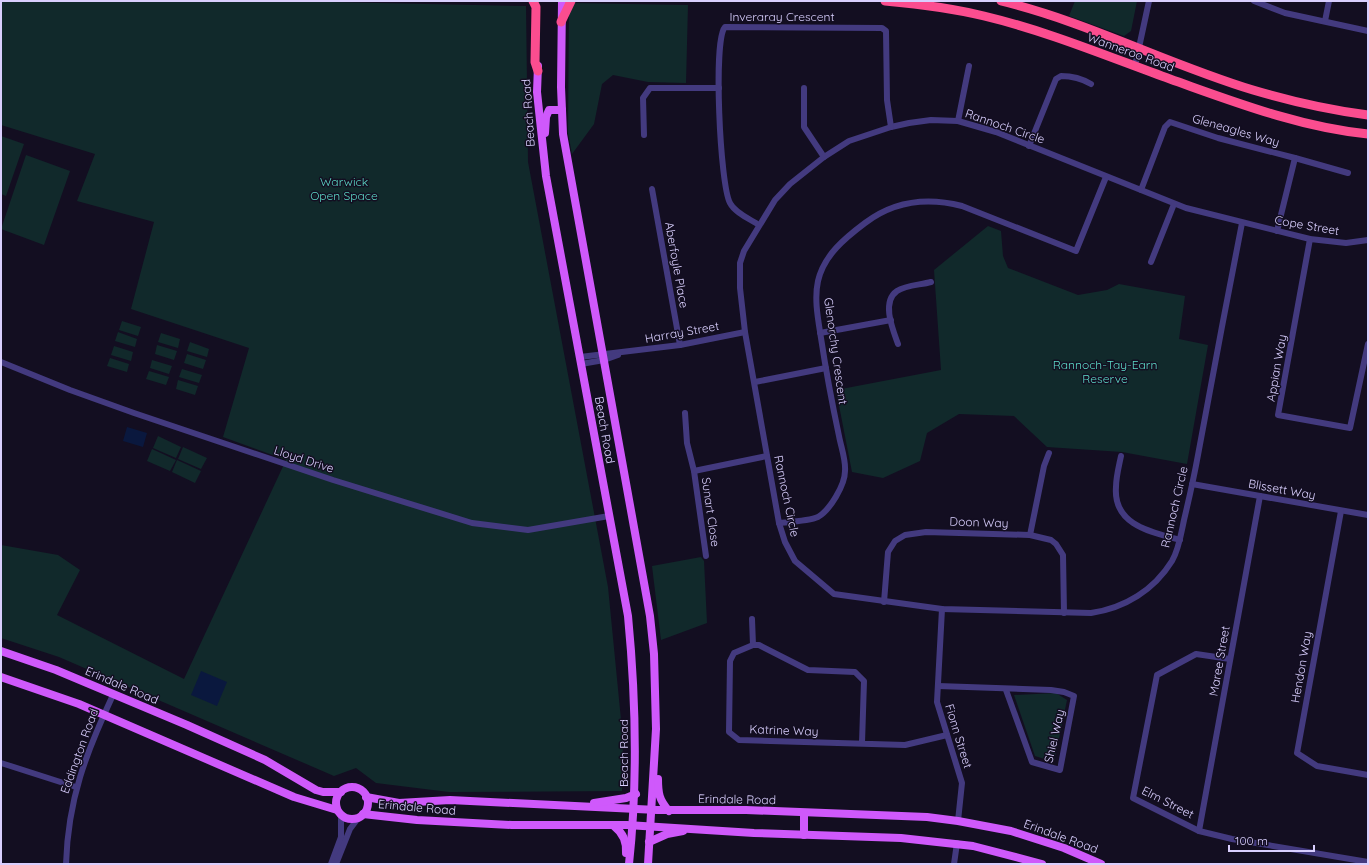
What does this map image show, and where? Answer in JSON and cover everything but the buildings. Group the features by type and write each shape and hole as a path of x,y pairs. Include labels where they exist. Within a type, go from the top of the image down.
{"highway":[{"path":"534,1 536,7 535,62 538,71"},
{"path":"561,22 571,1"},
{"name":"Wanneroo Road","path":"885,1 982,15 1050,36 1230,101 1272,114 1312,124 1368,134"},
{"name":"Wanneroo Road","path":"1001,1 1075,23 1251,89 1297,102 1368,115"}],"main road":[{"name":"Beach Road","path":"539,1 537,92 543,154 628,616 632,652 636,746 636,794 629,864"},
{"name":"Beach Road","path":"562,1 563,134 650,616 656,695 655,748 648,864"},
{"path":"543,154 547,113 552,109 562,110"},
{"name":"Erindale Road","path":"1,652 56,670 187,725 265,760 316,790 323,792 341,792 350,788 355,788 364,793 366,797 366,809 361,816"},
{"name":"Erindale Road","path":"1,677 79,704 288,795 339,812 349,819 361,816 516,825 650,826 804,835 901,838 957,843 1042,864"},
{"path":"655,748 658,766 658,792 661,802 669,811"},
{"path":"339,812 336,800 341,792"},
{"path":"548,804 564,801 598,803 626,798 636,794"},
{"name":"Erindale Road","path":"366,797 399,803 450,800 548,804 634,810 746,810 927,817 1011,831 1050,843 1101,864"},
{"path":"804,813 804,835"},
{"path":"614,826 620,831 626,845 625,864"},
{"path":"649,842 672,833 683,831 705,833 721,830"}],"street":[{"path":"1136,66 1149,1"},
{"path":"1254,1 1285,13 1368,31"},
{"path":"1325,22 1329,1"},
{"name":"Inveraray Crescent","path":"759,225 734,208 726,193 720,154 719,88 721,36 725,26 882,28 886,31 887,100 891,127"},
{"path":"958,121 969,66"},
{"path":"1029,146 1056,79 1060,76 1072,76 1091,84"},
{"path":"644,135 643,98 650,88 719,88"},
{"path":"804,88 804,127 824,157"},
{"name":"Rannoch Circle","path":"932,120 958,121 996,132 1174,204 1242,223 1180,540 1173,559 1166,569 1151,586 1127,603 1102,611 1064,613 942,609 834,594 795,562 785,542 779,523 745,332 740,288 740,263 744,251 759,225 782,191 824,157 850,141 891,127 932,120"},
{"name":"Gleneagles Way","path":"1141,190 1165,127 1170,122 1218,138 1295,158"},
{"path":"1277,231 1295,158 1348,172"},
{"name":"Glenorchy Crescent","path":"779,523 818,516 837,497 846,472 826,368 817,306 817,288 821,273 829,256 848,236 871,218 888,209 906,203 928,200 962,206 1076,251 1106,177"},
{"name":"Aberfoyle Place","path":"652,189 680,345"},
{"path":"1151,262 1174,204"},
{"name":"Cope Street","path":"1242,223 1310,239 1346,243 1368,240"},
{"name":"Appian Way","path":"1310,239 1278,415 1350,428 1368,344"},
{"path":"898,344 891,320 889,304 897,292 931,282"},
{"path":"820,333 891,320"},
{"name":"Harray Street","path":"581,360 680,345 745,332"},
{"name":"Lloyd Drive","path":"1,362 70,390 142,416 333,480 472,524 528,530 609,516"},
{"path":"755,382 826,368"},
{"name":"Sunart Close","path":"685,413 687,443 694,471 706,556"},
{"path":"1030,535 1044,466 1049,453"},
{"name":"Sunart Close","path":"694,471 767,456"},
{"path":"1120,456 1116,493 1122,512 1142,529 1180,540"},
{"name":"Blissett Way","path":"1192,484 1368,515"},
{"name":"Maree Street","path":"1199,831 1260,496"},
{"name":"Hendon Way","path":"1341,511 1297,753 1317,766 1368,775"},
{"name":"Doon Way","path":"884,602 888,552 895,541 904,535 926,532 1030,535 1051,540 1056,544 1063,555 1064,613"},
{"name":"Fionn Street","path":"942,609 937,702 962,783 958,821"},
{"path":"752,619 753,645 759,645 808,670 855,672 864,681 862,743"},
{"name":"Katrine Way","path":"753,645 734,653 730,662 729,732 739,740 905,745 947,735"},
{"name":"Elm Street","path":"1230,659 1196,654 1157,675 1132,798 1199,831 1232,839 1368,862"},
{"name":"Shiel Way","path":"938,686 1006,690 1051,690 1064,692 1074,696 1060,770 1032,762 1006,690"},
{"name":"Eddington Road","path":"66,864 71,810 76,787 113,695"},
{"path":"1,762 76,787"},
{"path":"331,864 341,837 339,812"},
{"path":"336,864 350,829 361,816"},
{"path":"954,864 957,843"}],"green space":[{"name":"Warwick Open Space","path":"1,1 283,1 526,6 528,162 608,587 623,740 622,791 449,792 376,783 356,768 334,776 59,657 1,638 1,545 58,555 80,570 57,615 184,679 286,460 223,437 249,348 131,309 154,222 77,201 95,154 1,125"},
{"path":"1075,1 1137,1 1131,31 1124,36 1069,16"},
{"path":"569,3 688,5 686,83 648,82 613,75 602,84 594,124 572,154 568,133"},
{"path":"1,136 24,144 6,196 1,194"},
{"path":"26,155 70,171 44,245 1,229"},
{"name":"Rannoch-Tay-Earn Reserve","path":"988,226 1001,231 1003,256 1008,268 1078,295 1107,290 1119,284 1185,296 1179,339 1208,345 1187,464 1122,452 1047,447 1014,416 959,414 927,433 920,461 883,478 852,472 836,390 941,370 934,270"},
{"path":"122,321 141,327 138,336 119,330"},
{"path":"118,332 137,339 135,347 115,341"},
{"path":"161,333 180,339 178,348 158,342"},
{"path":"190,342 209,349 207,357 187,351"},
{"path":"157,345 177,351 174,360 155,354"},
{"path":"114,346 133,352 131,361 111,355"},
{"path":"187,354 206,360 203,369 184,363"},
{"path":"110,358 129,364 127,372 107,366"},
{"path":"152,360 172,366 169,374 150,368"},
{"path":"182,369 202,375 199,383 179,377"},
{"path":"149,371 169,377 166,385 146,379"},
{"path":"178,380 198,386 195,395 176,389"},
{"path":"158,436 181,447 176,458 153,448"},
{"path":"183,447 207,458 201,469 178,459"},
{"path":"152,449 176,460 170,471 147,461"},
{"path":"177,460 201,471 195,483 172,472"},
{"path":"701,557 704,561 707,623 661,640 652,566"},
{"path":"1056,693 1067,700 1054,762 1035,756 1014,695"}],"water":[{"path":"127,427 147,433 143,447 123,441"},
{"path":"201,671 227,682 217,706 191,695"}]}
